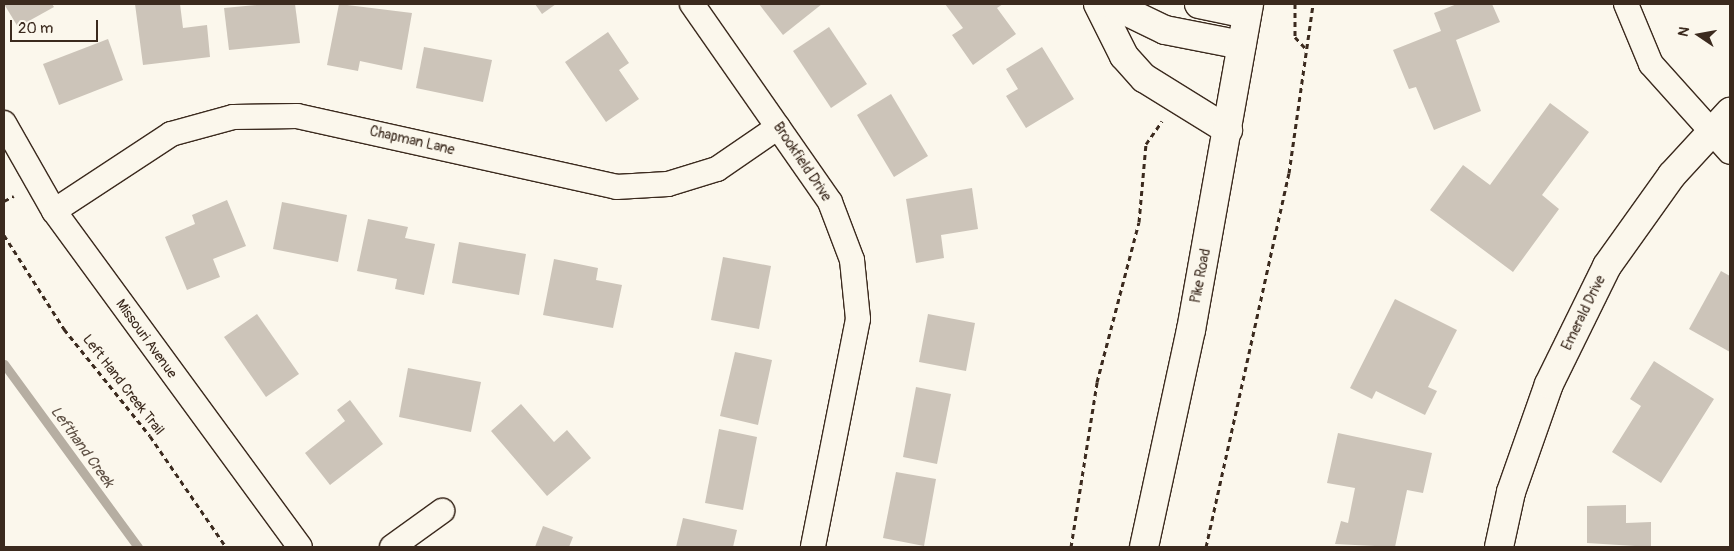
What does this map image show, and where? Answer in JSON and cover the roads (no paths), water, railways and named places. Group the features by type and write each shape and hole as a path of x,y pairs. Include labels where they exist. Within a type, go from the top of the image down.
{"street":[{"name":"Brookfield Drive","path":"692,4 830,202 852,260 858,319 813,547"},
{"path":"1098,4 1124,56 1144,78 1228,130"},
{"path":"1111,4 1165,30 1242,45"},
{"path":"1199,4 1248,9"},
{"path":"1626,4 1651,64 1710,134 1730,152"},
{"name":"Pike Road","path":"1144,547 1228,130 1248,9"},
{"name":"Emerald Drive","path":"1499,547 1511,492 1549,384 1607,266 1672,175 1730,112"},
{"name":"Chapman Lane","path":"54,211 171,134 233,117 297,116 616,187 668,184 717,169 778,127"},
{"name":"Missouri Avenue","path":"4,123 54,211 300,547"},
{"path":"392,547 442,512"}],"waterway":[{"name":"Lefthand Creek","path":"4,364 138,547"}]}
